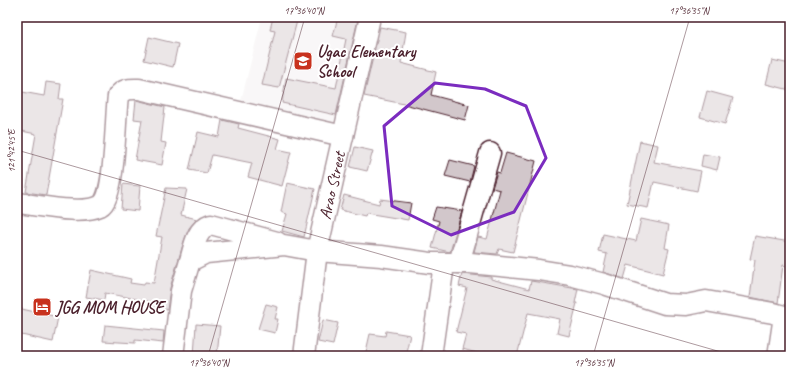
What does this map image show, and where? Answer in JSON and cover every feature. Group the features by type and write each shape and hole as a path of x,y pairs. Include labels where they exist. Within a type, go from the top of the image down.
{"street":[{"name":"Arao Street","path":"304,356 317,251 370,17"},
{"path":"17,202 60,208 81,209 99,206 104,203 110,186 118,96 122,91 128,89 146,91 343,136"},
{"path":"431,356 452,263 490,153"},
{"path":"173,356 181,291 199,233 204,226 211,224 284,245 317,251 539,270 570,275 604,284 665,304 686,305 706,301 787,316 778,356"},
{"path":"190,261 206,254 284,245"}],"highlighted area":[{"path":"435,83 485,89 526,106 546,158 514,212 451,235 392,206 384,126"}],"shaded area":[{"name":"Ugac Elementary School","path":"262,17 363,17 341,127 240,105"}],"building":[{"path":"273,17 298,17 279,88 262,85 275,31 270,30"},
{"path":"338,17 358,19 336,115 282,103 286,78 336,88 346,39 333,36"},
{"path":"380,27 406,32 401,63 436,72 431,95 469,105 465,120 404,104 364,96"},
{"path":"149,37 178,44 173,67 144,60"},
{"path":"772,60 790,64 790,90 766,84"},
{"path":"46,82 61,84 59,99 63,99 46,195 26,192 36,134 17,130 17,91 44,96"},
{"path":"707,91 733,98 725,124 700,117"},
{"path":"136,100 165,107 161,142 166,143 162,165 135,160 142,120 134,119"},
{"path":"222,120 239,124 238,128 280,139 277,149 291,152 282,186 248,177 252,163 212,155 207,173 189,170 198,132 219,137"},
{"path":"640,141 658,145 654,162 701,171 697,191 654,182 648,208 627,204"},
{"path":"355,147 373,151 367,171 350,167"},
{"path":"506,153 536,161 513,252 499,249 497,254 474,252 478,237 487,239 500,190 492,188 497,172 500,173"},
{"path":"703,154 720,157 717,170 701,166"},
{"path":"450,160 474,166 470,182 445,176"},
{"path":"287,183 315,189 304,237 282,231 287,214 281,212"},
{"path":"123,184 140,186 138,211 121,209"},
{"path":"166,188 187,189 181,215 197,219 189,228 184,241 170,288 167,310 151,308 152,302 105,293 104,300 86,297 91,270 131,279 130,283 144,285 145,282 154,283 162,237 156,236"},
{"path":"344,195 379,204 380,199 411,203 408,220 366,213 365,216 340,210"},
{"path":"436,207 462,211 450,252 432,248 439,221 432,219"},
{"path":"641,219 669,225 665,248 669,249 663,274 628,265 624,279 603,272 607,254 599,252 603,234 636,241"},
{"path":"755,236 790,242 790,267 783,265 778,303 750,297 755,260 750,259"},
{"path":"462,274 491,277 491,279 529,289 531,281 578,289 575,303 577,303 569,336 557,333 560,319 528,313 517,356 499,356 485,352 485,355 462,349 466,334 456,332 467,288 459,286"},
{"path":"266,304 278,307 275,319 278,319 275,333 258,329"},
{"path":"17,308 58,317 53,342 17,334"},
{"path":"323,320 338,323 333,345 318,342"},
{"path":"196,324 220,326 217,356 194,356"},
{"path":"105,325 164,331 163,343 135,340 135,343 103,341"},
{"path":"386,331 410,335 405,356 365,356 370,334 385,336"}],"place":[{"name":"Ugac Elementary School","path":"303,61"},
{"name":"JGG MOM HOUSE","path":"42,307"}]}
